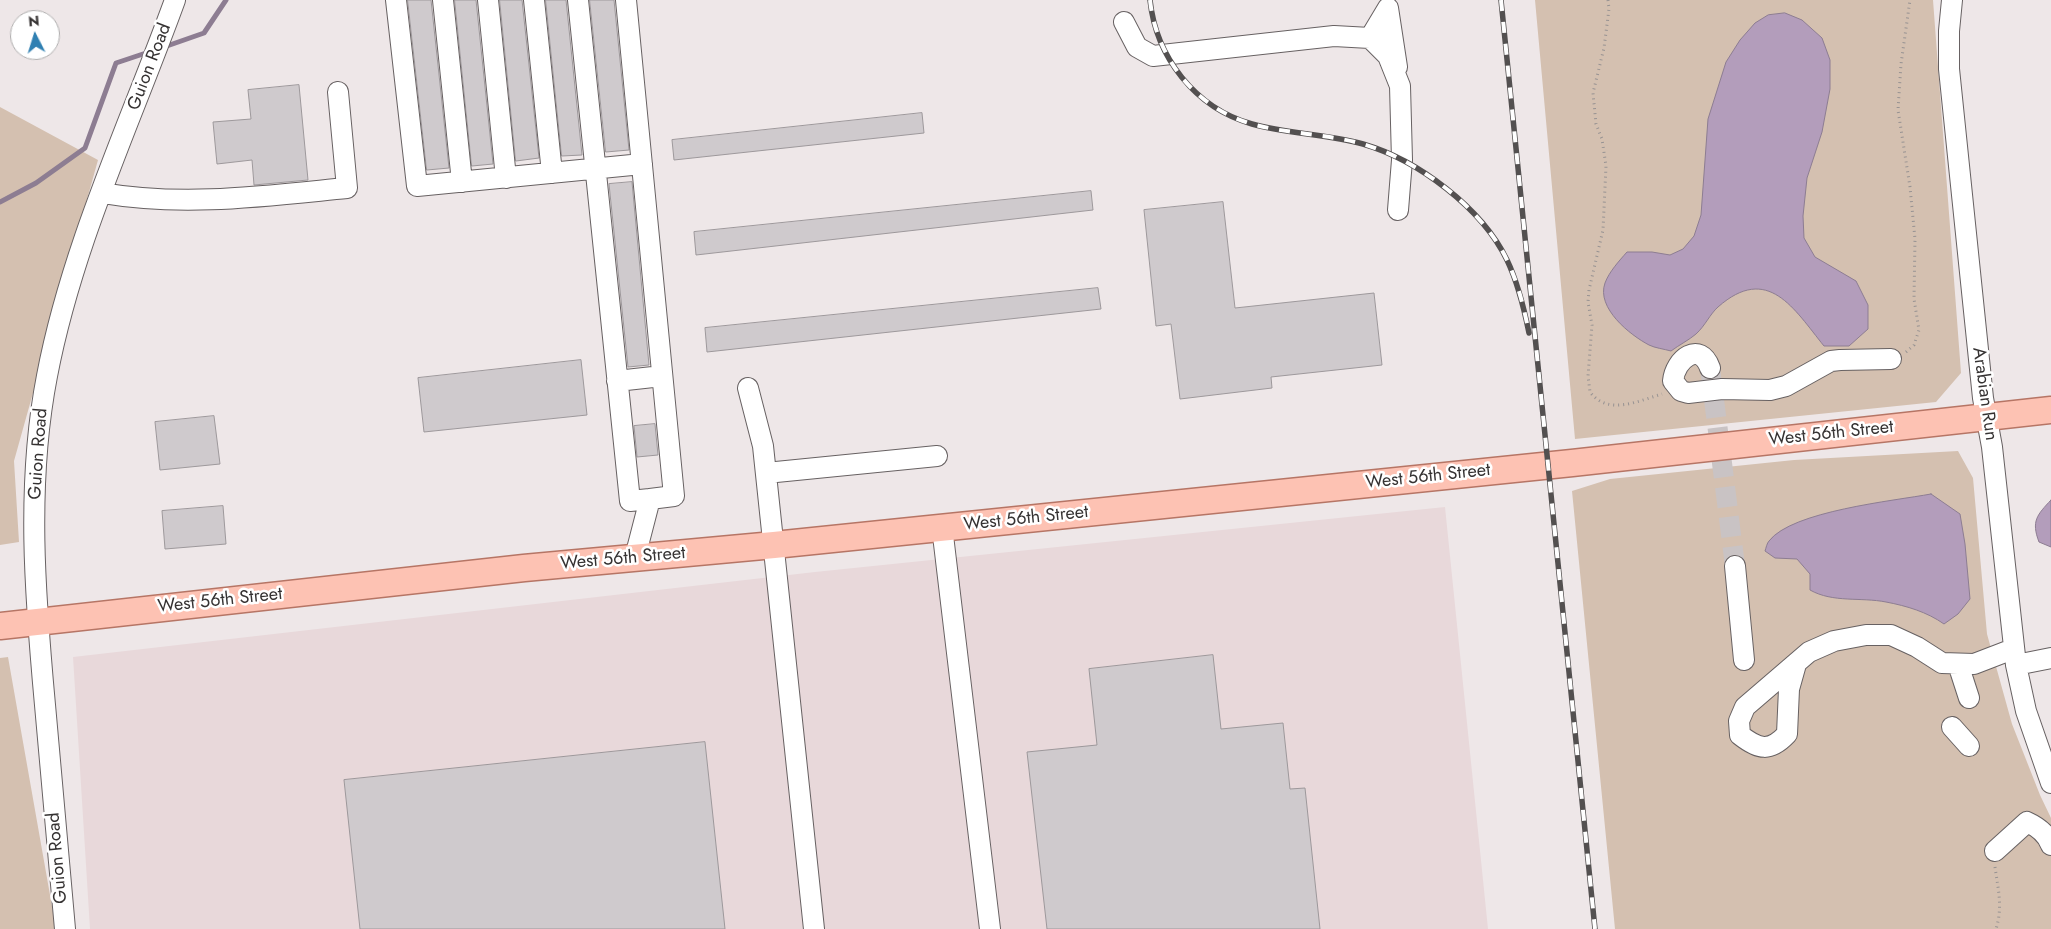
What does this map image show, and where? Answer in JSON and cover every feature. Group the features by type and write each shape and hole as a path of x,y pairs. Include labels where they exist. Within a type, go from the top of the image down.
{"main road":[{"name":"West 56th Street","path":"0,626 635,557 774,545 1572,463 2051,410"}],"street":[{"name":"Guion Road","path":"65,929 38,622 36,461 40,422 47,377 60,317 75,266 175,0"},
{"path":"396,0 417,186 642,164"},
{"path":"443,0 462,182"},
{"path":"488,0 506,178"},
{"path":"534,0 552,173"},
{"path":"578,0 594,169 630,501 674,496 626,0"},
{"name":"Arabian Run","path":"1952,0 1949,31 1949,70 1982,388 1992,447 2014,657 2031,726 2051,783"},
{"path":"1370,38 1388,8 1400,86 1402,160 1398,210"},
{"path":"1124,22 1137,47 1153,56 1334,36 1370,38 1388,56 1400,86"},
{"path":"102,193 138,199 227,200 347,188 338,92"},
{"path":"1710,368 1707,358 1700,354 1692,354 1684,359 1677,368 1672,389 1688,393 1722,389 1770,390 1786,386 1831,362 1840,360 1891,359"},
{"path":"617,381 662,376"},
{"path":"748,388 763,446 814,929"},
{"path":"766,473 937,456"},
{"path":"635,557 650,499"},
{"path":"942,528 990,929"},
{"path":"1735,566 1744,660"},
{"path":"1796,664 1809,652 1834,641 1866,635 1891,635 1942,663 1974,664 2014,657 2051,658"},
{"path":"1958,664 1970,698"},
{"path":"1952,727 1969,746"},
{"path":"1995,851 2028,822 2036,826 2048,837 2051,845"}],"path":[{"path":"1608,0 1609,9 1604,48 1593,93 1596,124 1602,139 1606,166 1603,230 1588,302 1592,325 1588,376 1590,392 1601,402 1611,405 1624,405 1672,389"},
{"path":"1891,359 1901,356 1914,345 1919,330 1914,299 1915,239 1911,196 1898,110 1901,64 1910,0"},
{"path":"1995,851 1995,868 2000,887 2001,905 1996,929"}],"shaded area":[{"path":"1535,0 1933,0 1961,373 1936,402 1575,439"},
{"path":"1785,13 1802,20 1822,38 1830,60 1830,89 1822,132 1807,178 1803,216 1804,238 1815,257 1856,281 1868,305 1868,329 1849,346 1824,346 1802,318 1778,296 1766,290 1751,289 1736,295 1718,307 1696,334 1671,351 1651,346 1633,335 1616,320 1605,302 1605,283 1627,252 1652,252 1670,255 1683,249 1694,236 1701,215 1708,119 1726,62 1740,40 1755,23 1768,15"},
{"path":"0,107 98,160 14,461 19,542 0,545"},
{"path":"1958,451 1973,478 1987,634 2012,724 2051,818 2051,929 1615,929 1572,491 1610,479 1794,460"},
{"path":"1931,494 1960,514 1965,544 1970,599 1958,614 1944,624 1924,613 1902,605 1828,597 1819,594 1810,590 1810,574 1797,559 1775,558 1765,551 1768,542 1781,531 1799,522 1844,509"},
{"path":"2051,500 2051,547 2039,542 2036,523 2039,514"},
{"path":"1445,507 1488,929 90,929 73,657 815,572"},
{"path":"8,657 56,929 0,929 0,658"}],"building":[{"path":"408,0 431,0 449,168 427,170"},
{"path":"455,0 476,0 493,164 472,166"},
{"path":"500,0 522,0 539,158 516,161"},
{"path":"546,0 566,0 582,155 562,156"},
{"path":"590,0 614,0 629,150 606,152"},
{"path":"299,85 308,180 254,185 252,160 217,164 213,122 251,119 248,90"},
{"path":"922,113 924,133 674,160 672,140"},
{"path":"632,182 649,365 628,367 609,184"},
{"path":"1091,191 1093,210 696,255 694,232"},
{"path":"1223,202 1235,308 1374,293 1382,365 1271,377 1272,388 1180,399 1171,324 1156,326 1144,210"},
{"path":"1098,288 1101,309 707,352 705,328"},
{"path":"581,360 587,415 424,432 418,378"},
{"path":"214,416 220,464 160,470 155,422"},
{"path":"655,424 658,455 637,457 634,426"},
{"path":"223,506 226,544 165,549 162,511"},
{"path":"1213,655 1221,729 1283,723 1290,789 1305,788 1320,929 1047,929 1027,752 1097,745 1089,669"},
{"path":"705,742 725,929 360,929 344,780"}],"waterway":[{"path":"164,47 204,33 226,0"},
{"path":"0,202 36,183 85,148 116,63 149,52"}],"tunnel":[{"path":"1710,368 1735,566"}],"railway":[{"path":"1150,0 1160,41 1170,60 1196,93 1213,106 1231,116 1252,124 1336,138 1384,151 1426,174 1446,188 1482,222 1507,260 1520,296 1529,333"},
{"path":"1501,0 1595,929"}]}
